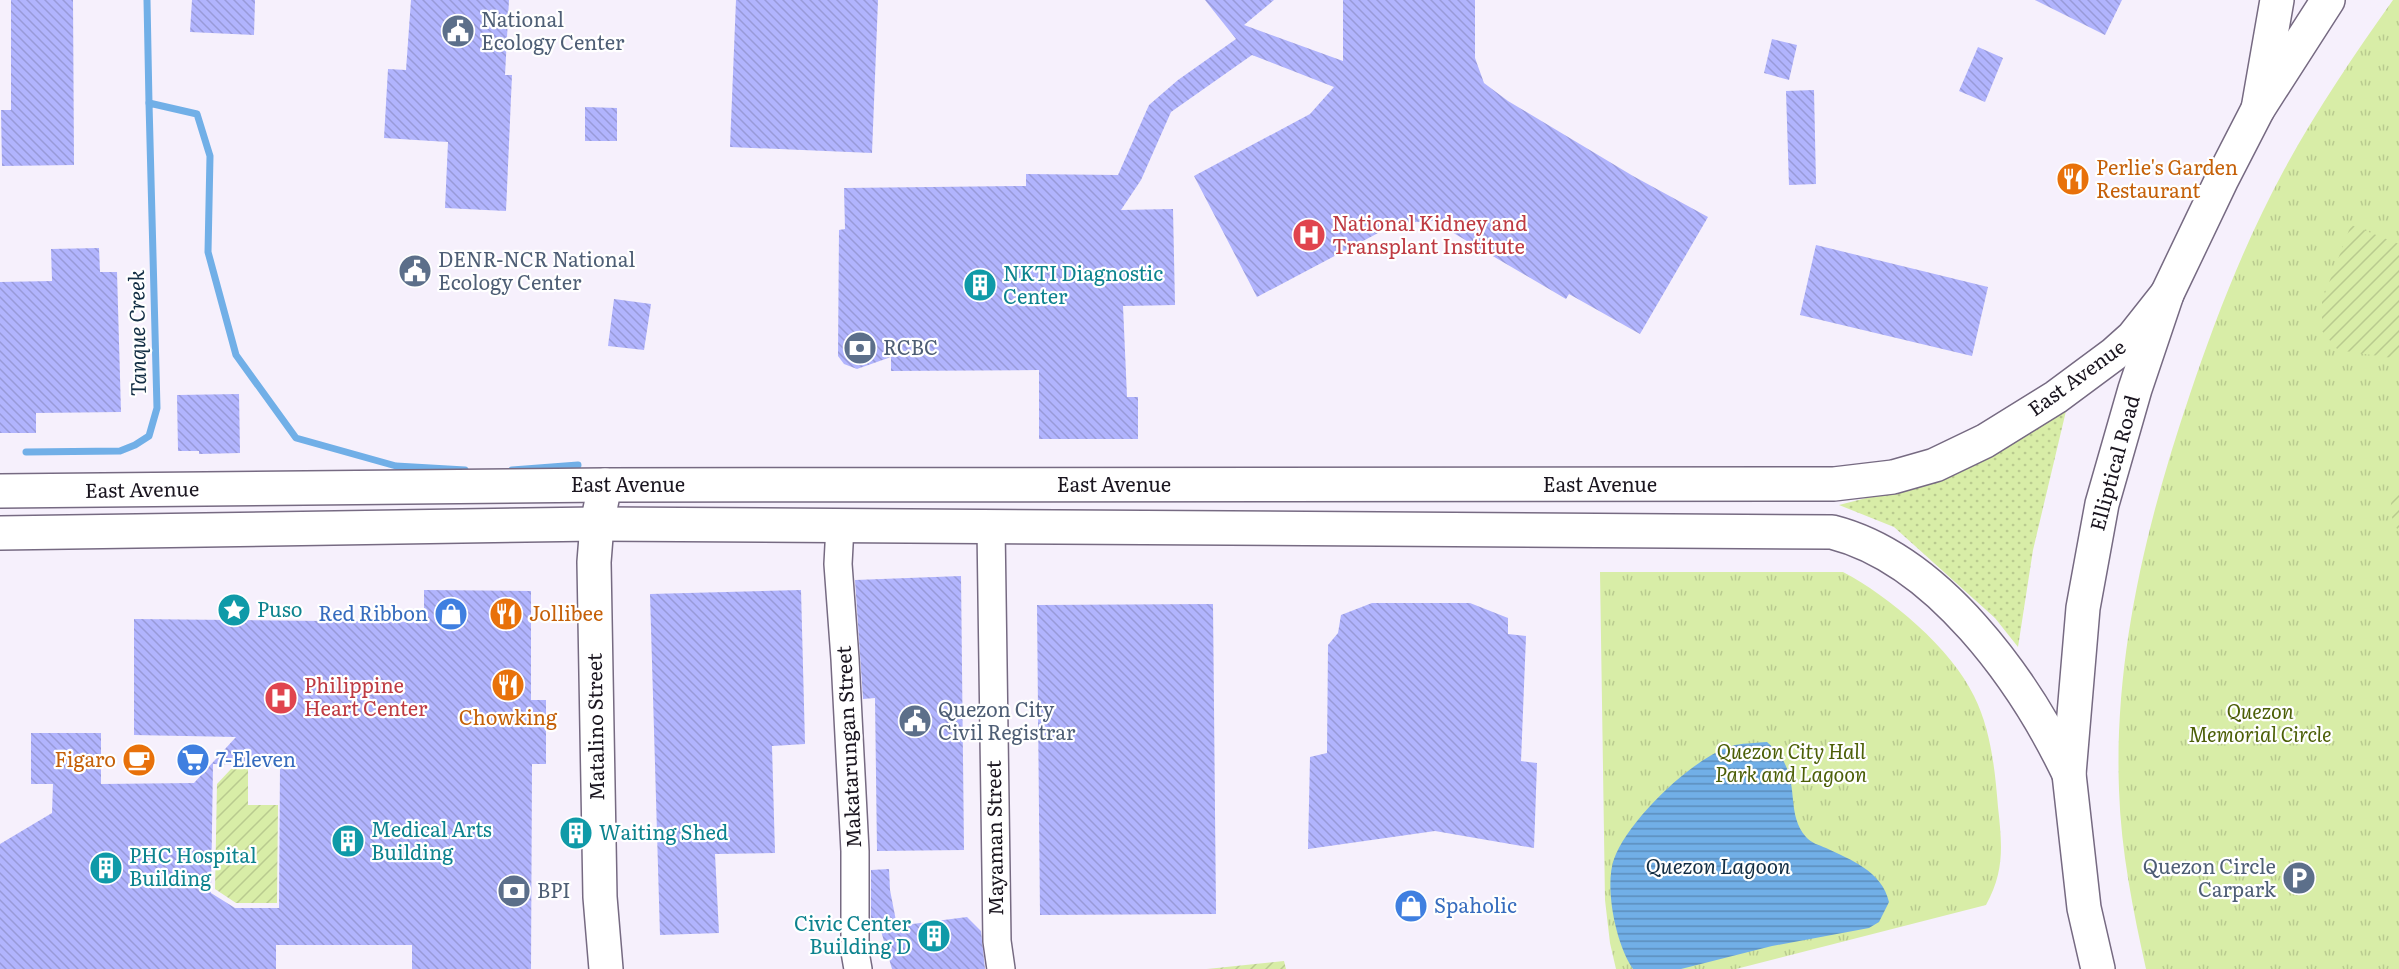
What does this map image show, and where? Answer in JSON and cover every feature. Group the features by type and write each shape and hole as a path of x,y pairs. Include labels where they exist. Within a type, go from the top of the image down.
{"main road":[{"path":"2259,109 2277,0"},
{"name":"Elliptical Road","path":"2098,969 2084,908 2069,774 2083,608 2097,527 2120,436 2167,294 2222,179 2259,109 2324,3"},
{"name":"East Avenue","path":"0,491 605,485 1812,484 1863,481 1893,477 1935,465 1974,447 2013,424 2056,397 2121,348 2133,337 2167,294"},
{"name":"Matalino Street","path":"605,485 597,524 594,562 600,897 606,969"},
{"name":"East Avenue","path":"0,533 597,524 1832,532 1858,540 1881,551 1930,587 1953,608 1986,643 2018,683 2055,744 2069,774"}],"street":[{"name":"Makatarungan Street","path":"840,526 838,564 855,851 855,952 858,969"},
{"name":"Mayaman Street","path":"991,527 997,941 1000,969"}],"green space":[{"name":"Quezon Memorial Circle","path":"2393,0 2399,0 2399,969 2146,969 2132,903 2122,835 2119,739 2128,639 2147,540 2174,442 2200,365 2232,280 2257,225 2309,126"},
{"path":"2351,225 2399,244 2399,359 2338,350 2322,331 2322,301"},
{"path":"2066,411 2033,550 2018,647 1995,618 1894,527 1839,505 1925,483 1978,463"},
{"path":"2399,487 2399,532 2391,515 2391,503"},
{"name":"Quezon City Hall Park and Lagoon","path":"1600,572 1843,572 1880,595 1918,625 1951,660 1964,678 1980,709 1988,736 1995,779 2001,857 1996,881 1986,905 1736,969 1616,969 1610,943 1605,900"},
{"path":"232,768 248,768 248,805 278,805 277,903 236,903 215,889 217,784"},
{"path":"1284,961 1286,969 1207,969"}],"water":[{"name":"Quezon Lagoon","path":"1767,742 1779,754 1786,766 1795,815 1806,837 1855,862 1873,874 1880,882 1889,902 1879,922 1869,928 1772,946 1681,969 1633,969 1621,946 1611,900 1611,871 1622,843 1648,808 1683,775 1701,762 1735,745"}],"building":[{"path":"11,0 73,0 74,165 2,166 1,110 11,110"},
{"path":"192,0 255,0 254,35 190,32"},
{"path":"411,0 509,0 505,75 512,75 506,211 445,208 448,142 384,138 388,69 406,70"},
{"path":"736,0 878,0 872,153 730,147"},
{"path":"1205,0 1274,0 1244,25 1343,61 1343,0 1475,0 1475,58 1484,83 1508,101 1633,176 1708,217 1640,334 1569,294 1566,299 1433,221 1397,223 1257,297 1194,176 1310,114 1334,87 1252,55 1171,112 1141,180 1121,210 1173,209 1175,305 1123,306 1127,397 1138,397 1138,439 1039,439 1039,370 891,371 891,357 857,369 844,364 838,356 839,230 845,229 844,188 1026,186 1026,174 1118,175 1149,105 1178,80 1236,39"},
{"path":"2035,0 2122,0 2105,35"},
{"path":"1772,39 1797,45 1789,80 1764,73"},
{"path":"1978,47 2003,58 1985,102 1959,91"},
{"path":"1814,90 1816,184 1789,185 1786,91"},
{"path":"585,107 617,108 617,141 585,141"},
{"path":"1816,245 1988,287 1972,356 1800,315"},
{"path":"99,248 100,272 117,272 121,412 36,413 36,433 0,433 0,282 52,281 51,249"},
{"path":"614,299 651,304 644,350 608,346"},
{"path":"239,394 240,453 199,454 199,451 178,451 177,395"},
{"path":"961,576 964,850 877,851 875,698 863,699 855,580"},
{"name":"Philippine Heart Center","path":"424,590 531,591 531,700 546,700 546,764 532,764 531,969 412,969 412,945 276,945 276,969 0,969 0,844 52,813 53,784 31,784 31,733 101,733 101,784 194,783 236,737 134,735 134,619 424,622","holes":["213,764 280,765 279,908 235,908 211,893"]},
{"path":"801,590 805,744 772,746 775,853 715,854 719,933 660,935 650,594"},
{"path":"1372,603 1470,603 1508,618 1508,634 1526,636 1521,761 1537,763 1534,848 1435,831 1308,849 1310,757 1327,753 1328,645 1338,633 1341,615"},
{"path":"1213,604 1216,914 1040,915 1037,605"},
{"name":"Civic Center Building D","path":"889,869 890,890 897,926 967,917 981,931 985,969 892,969 879,924 872,925 871,920 871,870"}],"waterway":[{"name":"Tanque Creek","path":"147,0 149,103"},
{"name":"Tanque Creek","path":"26,452 120,451 149,436 157,408 149,103 197,114 210,156 208,252 236,355 296,438 396,466 465,470"},
{"path":"512,470 578,465"}],"place":[{"name":"National Ecology Center","path":"458,31"},
{"name":"Perlie's Garden Restaurant","path":"2073,179"},
{"name":"National Kidney and Transplant Institute","path":"1309,235"},
{"name":"DENR-NCR National Ecology Center","path":"415,271"},
{"name":"NKTI Diagnostic Center","path":"980,285"},
{"name":"RCBC","path":"860,348"},
{"name":"Puso","path":"234,610"},
{"name":"Red Ribbon","path":"451,614"},
{"name":"Jollibee","path":"506,614"},
{"name":"Chowking","path":"508,685"},
{"name":"Philippine Heart Center","path":"281,698"},
{"name":"Quezon City Civil Registrar","path":"915,721"},
{"name":"Figaro","path":"139,760"},
{"name":"7-Eleven","path":"193,760"},
{"name":"Waiting Shed","path":"576,833"},
{"name":"Medical Arts Building","path":"348,841"},
{"name":"PHC Hospital Building","path":"106,868"},
{"name":"Quezon Circle Carpark","path":"2299,878"},
{"name":"BPI","path":"514,891"},
{"name":"Spaholic","path":"1411,906"},
{"name":"Civic Center Building D","path":"934,936"}]}
